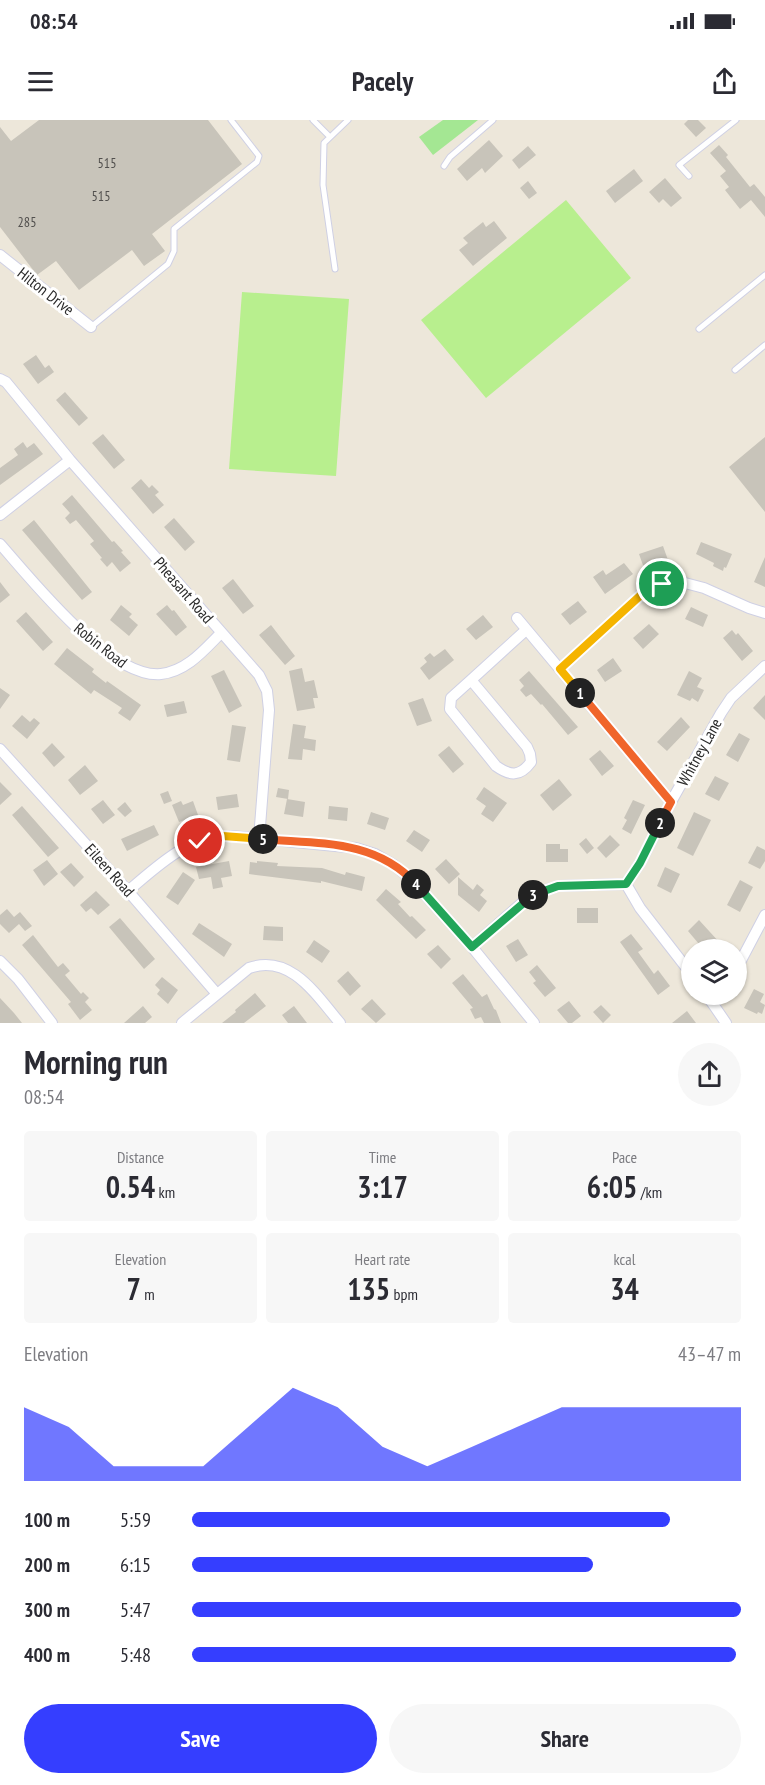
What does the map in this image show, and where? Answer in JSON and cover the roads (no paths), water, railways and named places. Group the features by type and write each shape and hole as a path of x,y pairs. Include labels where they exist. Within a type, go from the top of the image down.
{"street":[{"name":"Hilton Drive","path":"0,255 91,327"},
{"name":"Pheasant Road","path":"0,379 6,382 70,460 259,675 269,700 259,839"},
{"path":"0,515 70,460"},
{"name":"Robin Road","path":"0,544 60,613 90,639 130,668 140,672 162,674 183,668 221,633"},
{"path":"560,669 642,594 662,584 684,583 704,588 765,613"},
{"path":"517,618 671,802"},
{"path":"471,680 527,747 531,762 520,773 514,775 505,773 496,766 450,709 451,698 526,630"},
{"name":"Whitney Lane","path":"626,884 640,863 671,802 731,698 765,666"},
{"name":"Eileen Road","path":"0,749 217,994"},
{"path":"128,891 170,856 200,841 223,836 346,846 365,851 385,859 412,880 472,947 534,1023"},
{"path":"472,947 530,896 558,886 626,884 640,908 681,961"},
{"path":"747,949 765,915"},
{"path":"0,961 18,979 51,1023"},
{"path":"182,1023 249,968 258,965 280,966 289,969 302,979 340,1023"},
{"path":"714,1005 726,1023"}],"lane":[{"path":"91,327 168,264 174,251 174,229 257,162 259,156 231,120"},
{"path":"313,120 330,137"},
{"path":"335,268 323,185 324,143 348,120"},
{"path":"444,166 450,157 493,120"},
{"path":"689,176 679,165 736,120"},
{"path":"699,329 765,275"},
{"path":"735,370 765,345"}]}
